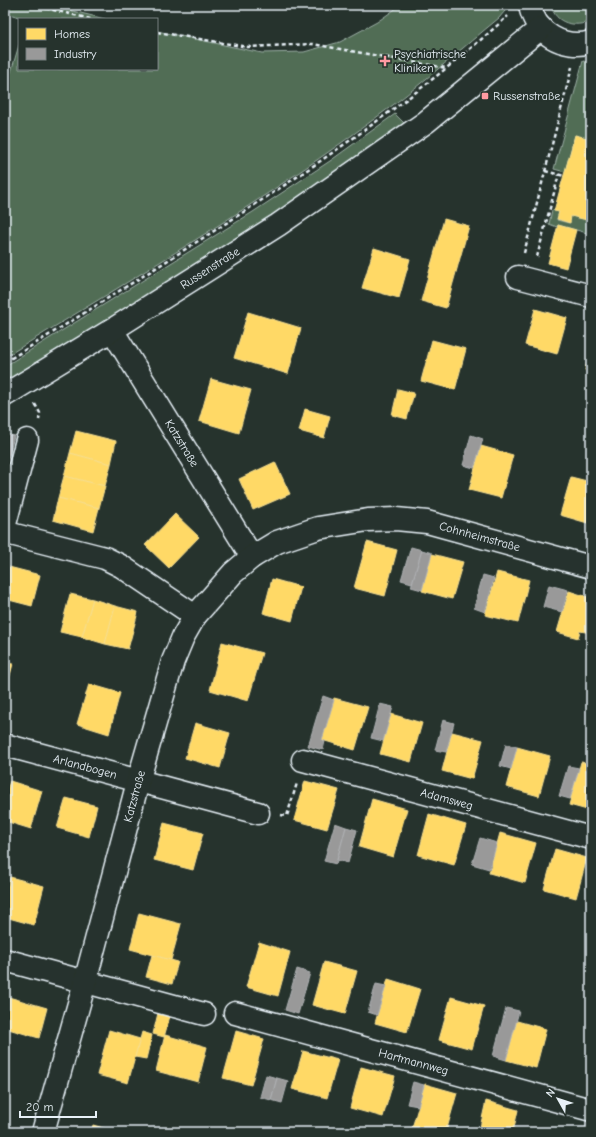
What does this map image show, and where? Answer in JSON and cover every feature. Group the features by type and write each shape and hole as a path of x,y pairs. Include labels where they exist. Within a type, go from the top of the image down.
{"street":[{"path":"521,9 534,18 541,28 556,40 566,43 584,43"},
{"name":"Russenstraße","path":"14,390 278,225 426,122 541,28"},
{"path":"518,277 591,296"},
{"name":"Katzstraße","path":"112,330 252,556"},
{"path":"5,524 27,440"},
{"name":"Cohnheimstraße","path":"368,520 396,519 427,522 591,567"},
{"name":"Katzstraße","path":"43,1132 85,982 138,782 173,661 183,637 195,616 234,573 252,556 277,542 318,528 368,520"},
{"path":"5,530 8,533 105,558 121,566 195,616"},
{"name":"Arlandbogen","path":"5,745 138,782 258,813"},
{"name":"Adamsweg","path":"303,760 591,838"},
{"path":"5,960 204,1014"},
{"name":"Hartmannweg","path":"235,1013 591,1110"}],"path":[{"path":"32,5 87,18"},
{"path":"5,362 251,208 327,157 391,112 521,9"},
{"path":"158,32 248,47 312,44 446,68"},
{"path":"518,277 575,59 584,43"},
{"path":"545,171 564,176"},
{"path":"536,260 559,174"},
{"path":"14,390 40,413 34,439 27,440"},
{"path":"258,813 263,811 287,816 303,760"}],"green space":[{"path":"5,5 48,5 101,18 23,18 5,13"},
{"path":"401,5 510,5 499,18 431,75 343,142 200,237 5,357 5,92 18,48 18,70 158,70 158,31 262,53 304,52 340,42 377,22"},
{"path":"551,5 591,5 591,21 579,24 566,23 557,16"},
{"path":"583,61 591,63 591,139 575,135 565,172 554,169"},
{"path":"395,114 404,123 305,193 173,279 5,381 5,366 253,212 330,161"},
{"path":"552,210 559,212 557,220 569,223 571,216 591,221 591,234 549,224"}],"building: Homes":[{"path":"575,135 591,139 591,221 571,216 570,223 557,219 559,212 554,211"},
{"path":"444,219 469,226 446,308 421,301"},
{"path":"558,225 576,230 566,268 548,263"},
{"path":"374,248 410,259 399,298 362,288"},
{"path":"535,309 567,318 557,354 525,345"},
{"path":"248,312 301,328 288,374 234,358"},
{"path":"432,340 466,349 455,390 421,381"},
{"path":"591,349 591,372 585,370"},
{"path":"211,379 251,390 239,433 199,421"},
{"path":"398,389 414,393 407,419 392,415"},
{"path":"305,409 330,416 324,438 299,431"},
{"path":"76,431 116,441 111,464 70,453"},
{"path":"481,446 513,455 501,498 469,490"},
{"path":"70,453 111,464 105,486 64,476"},
{"path":"275,462 290,494 253,510 239,479"},
{"path":"64,476 105,486 99,508 58,498"},
{"path":"571,477 591,482 591,524 560,515"},
{"path":"58,498 99,508 93,531 53,520"},
{"path":"175,514 199,537 169,568 145,545"},
{"path":"367,542 397,550 385,596 354,588"},
{"path":"432,554 463,562 452,599 422,591"},
{"path":"5,566 40,575 32,606 5,599"},
{"path":"497,572 529,580 518,623 485,615"},
{"path":"272,579 301,587 292,621 263,613"},
{"path":"569,591 591,598 591,633 580,631 578,638 557,632"},
{"path":"70,594 93,599 82,637 60,632"},
{"path":"93,599 115,606 105,644 82,637"},
{"path":"115,606 138,612 128,649 105,644"},
{"path":"222,642 262,653 248,701 210,690"},
{"path":"5,663 13,664 5,694"},
{"path":"89,684 120,693 109,734 77,724"},
{"path":"334,698 368,707 355,750 322,740"},
{"path":"391,714 422,723 411,762 380,754"},
{"path":"195,723 230,733 220,768 185,758"},
{"path":"452,732 483,740 472,779 442,771"},
{"path":"517,747 550,756 539,796 506,787"},
{"path":"581,762 591,764 591,811 569,805"},
{"path":"10,781 42,791 31,829 5,821 5,797"},
{"path":"305,781 339,790 327,829 294,820"},
{"path":"66,798 97,806 89,837 57,828"},
{"path":"372,799 407,809 393,857 359,847"},
{"path":"429,814 466,825 454,865 418,855"},
{"path":"164,823 203,833 193,870 154,860"},
{"path":"500,833 536,843 525,883 489,873"},
{"path":"555,849 587,858 576,898 544,889"},
{"path":"10,877 44,886 34,925 5,917 5,897"},
{"path":"139,913 181,924 171,960 130,949"},
{"path":"259,942 290,952 278,996 246,987"},
{"path":"152,955 178,962 172,984 146,977"},
{"path":"324,962 357,971 345,1014 312,1005"},
{"path":"388,979 420,989 407,1032 375,1023"},
{"path":"5,996 47,1008 39,1038 5,1028"},
{"path":"451,997 484,1006 472,1049 439,1040"},
{"path":"158,1013 170,1016 164,1037 153,1034"},
{"path":"517,1021 546,1029 536,1068 506,1060"},
{"path":"109,1030 140,1039 128,1083 97,1075"},
{"path":"236,1031 264,1039 251,1085 223,1078"},
{"path":"142,1032 152,1035 146,1059 135,1057"},
{"path":"165,1035 207,1047 198,1082 156,1071"},
{"path":"303,1051 338,1060 327,1098 292,1089"},
{"path":"361,1067 395,1076 383,1117 350,1108"},
{"path":"425,1084 457,1093 446,1132 427,1132 412,1128"},
{"path":"486,1101 518,1110 513,1132 479,1132"},
{"path":"93,1125 117,1132 91,1132"}],"building: Industry":[{"path":"5,434 14,436 5,470"},
{"path":"471,435 483,439 474,468 463,465"},
{"path":"411,547 422,550 412,583 401,580"},
{"path":"422,550 432,553 422,590 411,587"},
{"path":"483,575 494,578 485,612 474,608"},
{"path":"549,585 568,590 562,612 543,607"},
{"path":"323,696 334,700 322,740 325,741 323,750 308,746"},
{"path":"380,704 393,707 383,741 371,738"},
{"path":"443,720 454,723 446,752 435,750"},
{"path":"506,744 517,747 511,769 500,766"},
{"path":"568,766 579,768 570,799 559,796"},
{"path":"335,823 346,827 336,864 324,861"},
{"path":"346,827 357,830 348,863 337,860"},
{"path":"480,838 497,843 489,869 472,864"},
{"path":"297,969 310,973 298,1014 285,1010"},
{"path":"376,984 386,986 377,1015 368,1012"},
{"path":"506,1008 519,1011 506,1060 493,1056"},
{"path":"266,1075 277,1078 271,1100 260,1097"},
{"path":"277,1078 288,1081 282,1103 271,1100"},
{"path":"413,1082 424,1085 418,1106 407,1104"}],"place":[{"name":"Psychiatrische Kliniken","path":"385,61"},
{"name":"Russenstraße","path":"485,96"}]}
